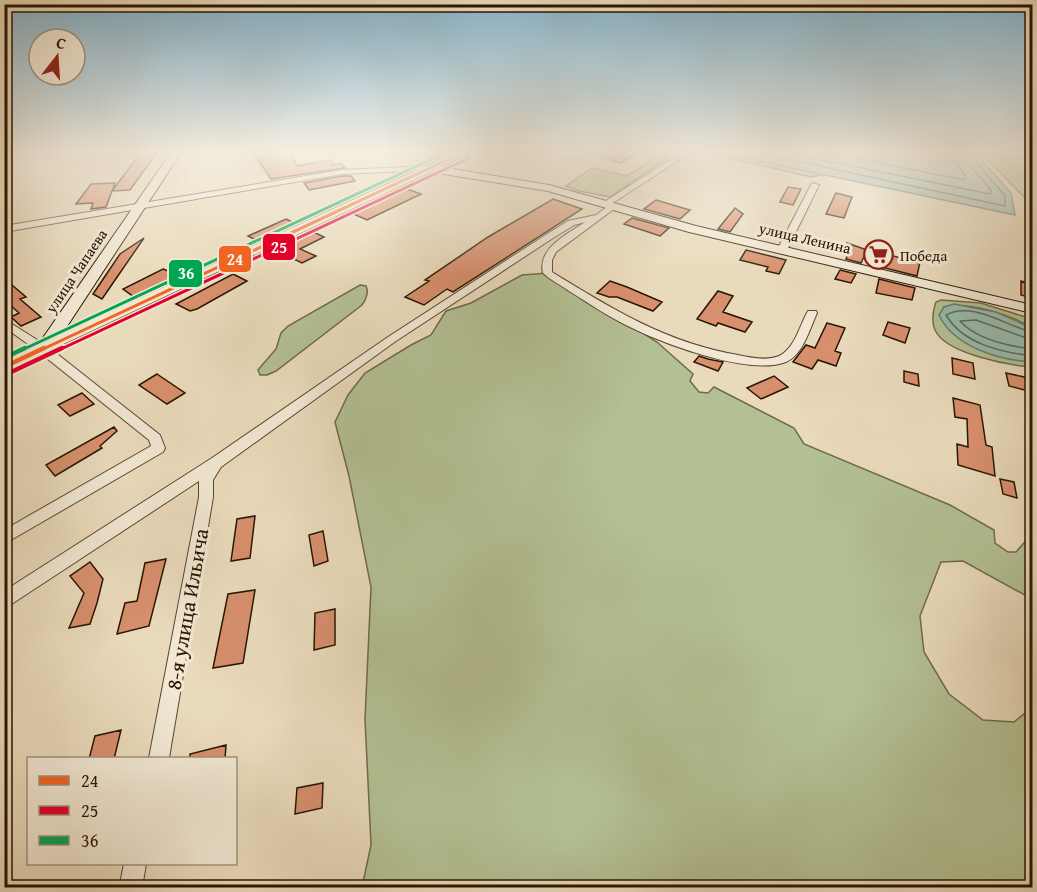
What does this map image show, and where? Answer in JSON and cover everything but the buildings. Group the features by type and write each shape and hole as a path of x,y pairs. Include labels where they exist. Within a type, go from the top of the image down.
{"street":[{"name":"улица Чапаева","path":"43,349 148,193"},
{"path":"4,229 222,193"},
{"path":"4,367 376,193"},
{"name":"улица Ленина","path":"562,193 606,208 1032,309"},
{"path":"628,193 549,255 545,265 548,273 623,320 716,354 754,362 774,363 785,359 793,350 812,313"},
{"path":"782,250 811,193"},
{"path":"4,601 217,462 337,376 547,238 572,223 606,208"},
{"path":"4,322 43,349 155,438 158,448 4,538"},
{"name":"8-я улица Ильича","path":"159,757 206,497 206,480 217,462"},
{"path":"130,888 135,865"}],"green space":[{"path":"587,193 616,193 610,197"},
{"path":"1020,193 1032,193 1032,205"},
{"path":"548,273 657,342 693,374 690,381 699,392 708,393 714,387 794,428 804,444 950,505 994,530 995,543 1008,552 1016,552 1032,534 1032,599 963,561 941,562 920,616 924,652 949,694 983,720 1014,722 1031,708 1032,701 1032,887 362,887 371,845 365,719 371,587 349,476 335,422 348,395 365,373 431,335 446,311 471,303 522,275"},
{"path":"360,285 366,286 367,291 362,305 276,371 260,375 258,370 276,349 281,333 288,326"},
{"path":"941,300 981,303 1032,319 1032,328 990,310 965,306 944,307 1027,362 1032,362 1032,367 979,357 951,346 941,338 934,327 933,312 936,302"}],"water":[{"path":"909,193 1011,193 1015,215"},
{"path":"954,304 996,312 1032,328 1032,362 992,355 955,336 939,315 944,307"}],"transit line":[{"name":"36","path":"4,358 360,193"},
{"name":"24","path":"4,367 377,193"},
{"name":"25","path":"7,374 395,193"}],"place":[{"name":"Победа","path":"879,255"}]}
